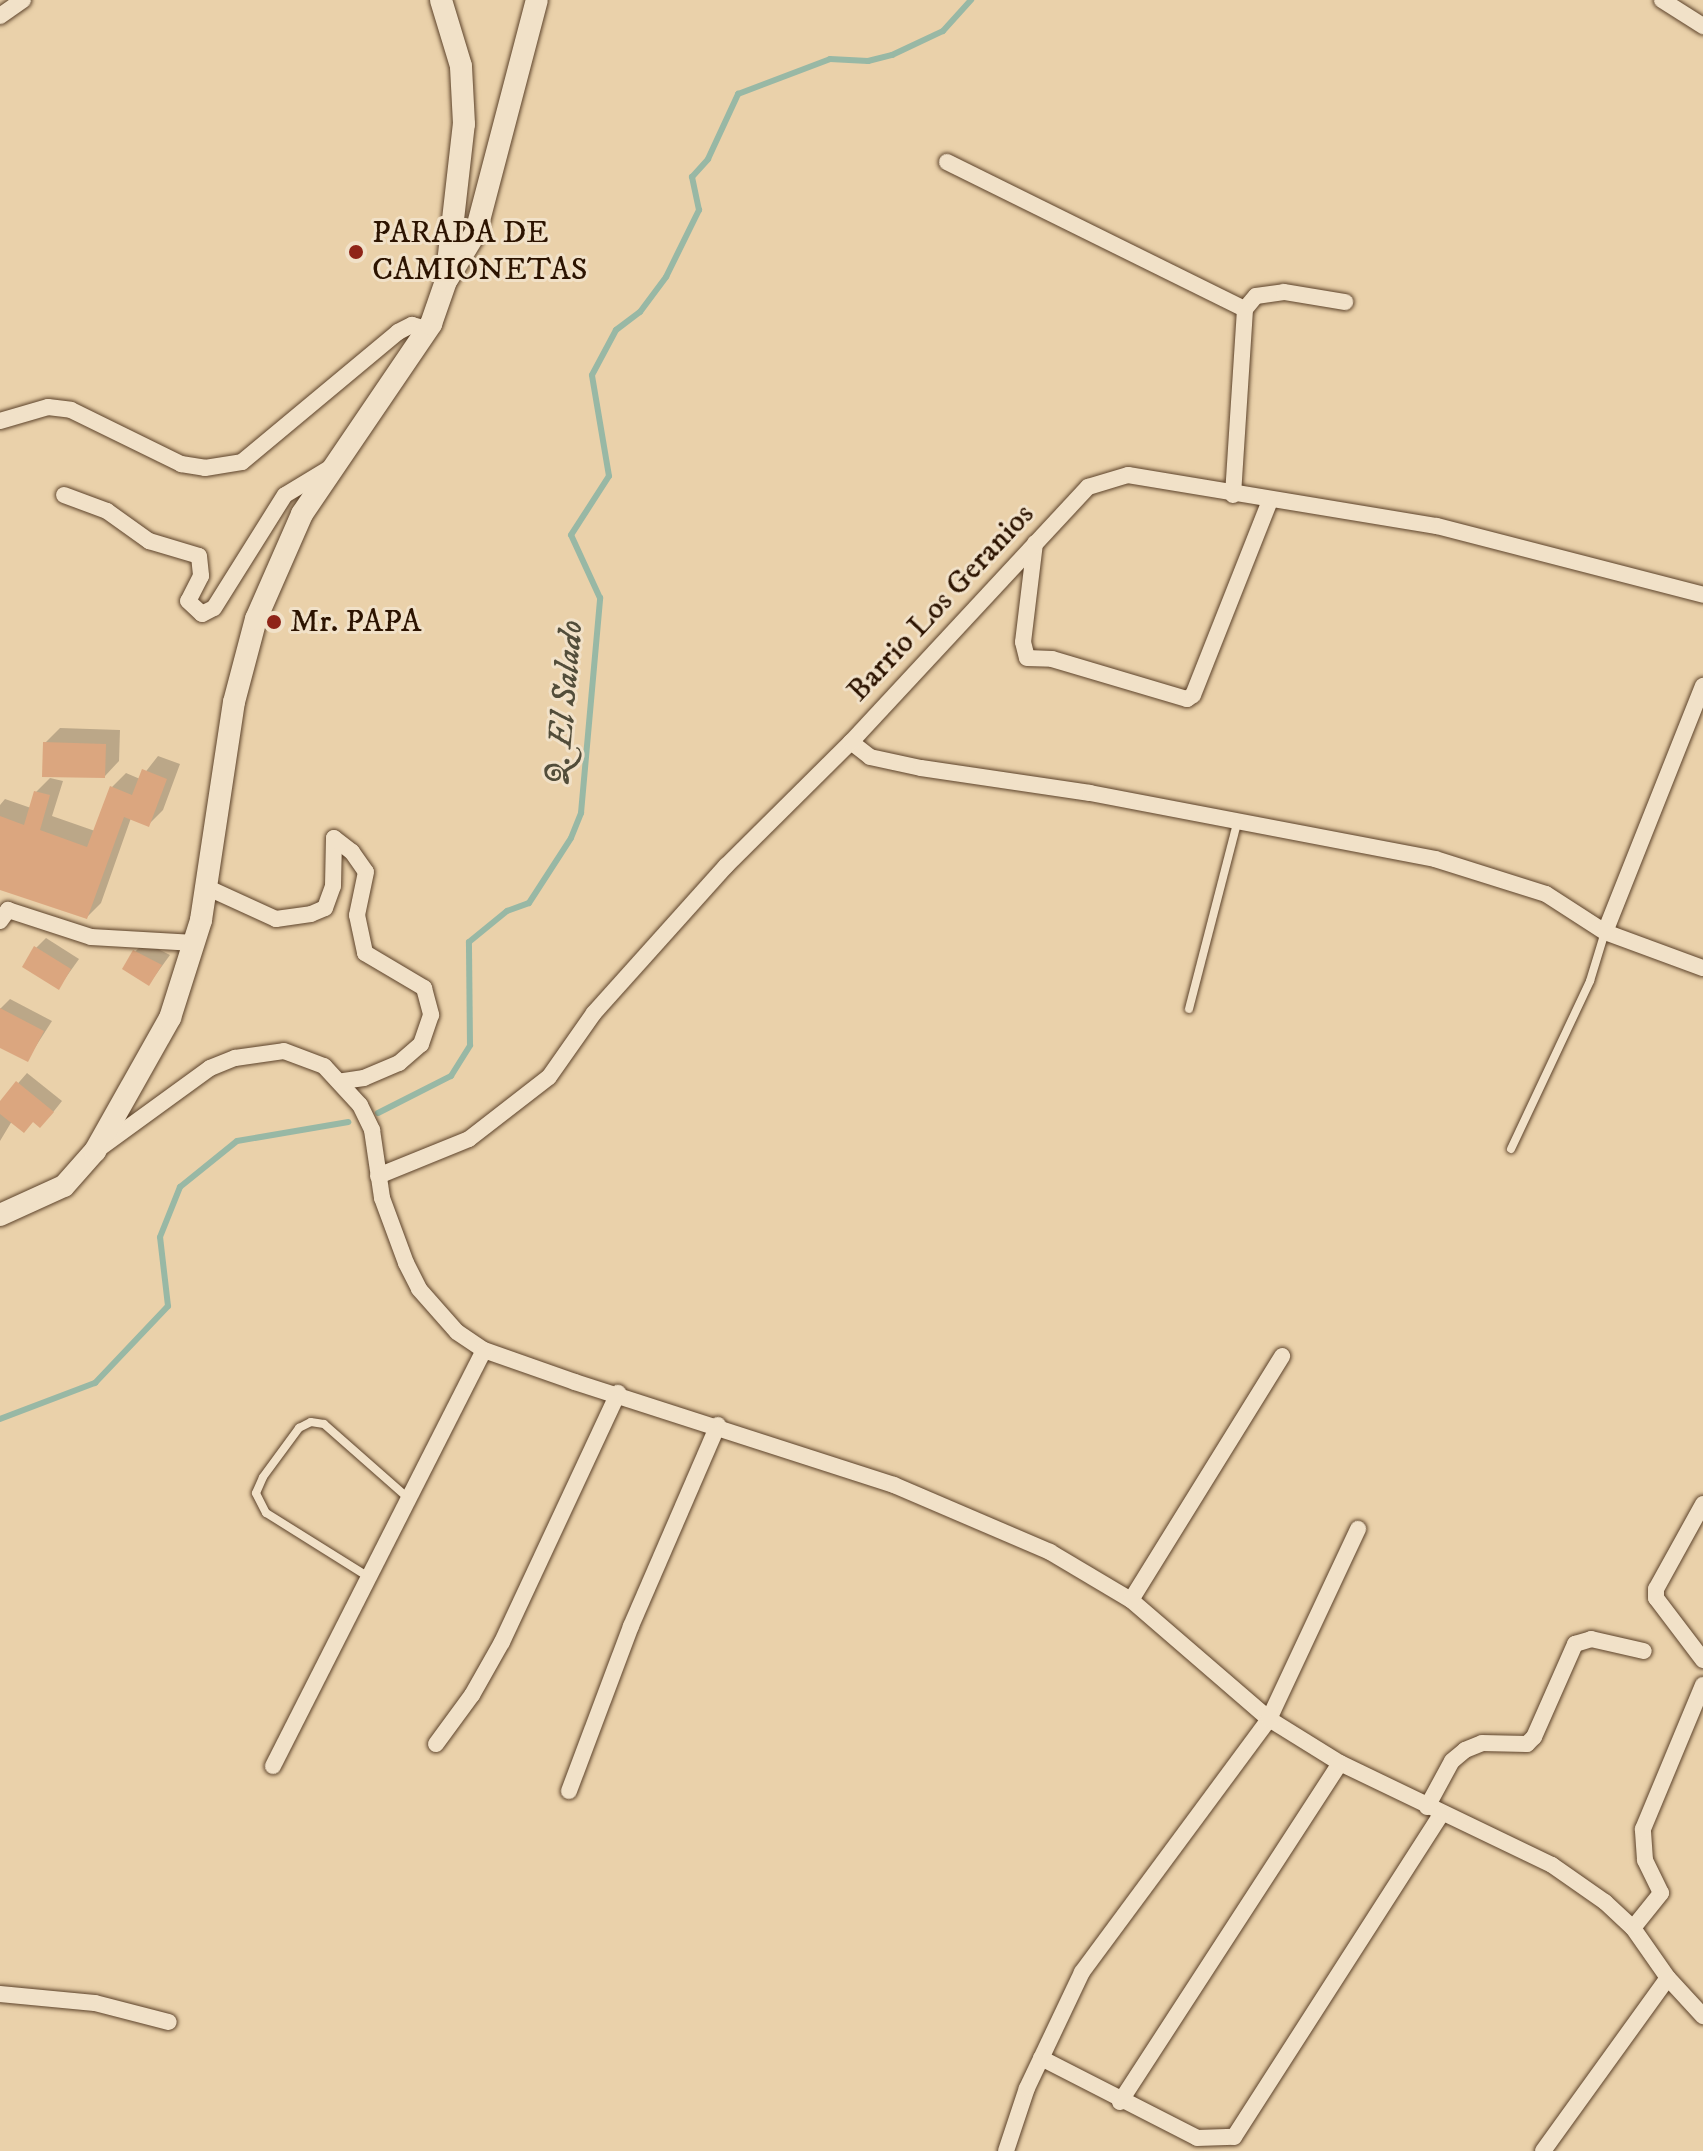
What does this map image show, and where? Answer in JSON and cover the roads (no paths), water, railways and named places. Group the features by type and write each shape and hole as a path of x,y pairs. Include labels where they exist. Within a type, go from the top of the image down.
{"main road":[{"path":"441,0 455,33 464,96 462,163 446,281"},
{"path":"0,1215 64,1186 95,1151 170,1018 195,943 234,702 256,619 302,514 427,329 446,281 476,232 537,0"}],"street":[{"path":"0,16 23,0"},
{"path":"1662,0 1703,26"},
{"path":"947,162 1245,309"},
{"path":"1233,495 1245,309 1256,296 1284,292 1345,302"},
{"path":"0,421 48,407 71,410 181,464 205,468 242,462 398,332 412,325 427,329"},
{"path":"64,495 107,511 149,541 199,556 201,576 188,601 202,614 214,608 285,495 335,465"},
{"name":"Barrio Los Geranios","path":"378,1176 469,1139 549,1077 594,1013 726,866 851,742 1088,487 1103,480 1128,475 1233,495 1437,526 1703,595"},
{"path":"1035,543 1023,642 1027,658 1052,659 1187,699 1193,695 1270,501"},
{"path":"1605,932 1703,686"},
{"path":"851,742 870,757 921,768 1090,793 1435,859 1546,894 1605,932 1703,968"},
{"path":"206,887 276,919 311,914 325,908 333,886 334,838 352,852 366,872 357,915 365,953 424,988 431,1015 421,1044 399,1063 364,1078 342,1081"},
{"path":"0,921 8,910 76,935 195,943"},
{"path":"95,1151 201,1074 235,1058 284,1051 305,1056 342,1081 372,1130 378,1176 419,1289 457,1332 484,1350 718,1425 965,1515 1050,1552 1131,1600 1269,1719 1340,1763 1552,1865 1633,1928 1668,1978 1703,2016"},
{"path":"273,1766 484,1350"},
{"path":"1131,1600 1282,1356"},
{"path":"436,1744 502,1642 618,1393"},
{"path":"569,1791 631,1626 718,1425"},
{"path":"1703,1504 1656,1589 1656,1598 1703,1660"},
{"path":"1006,2151 1041,2058 1082,1972 1269,1719 1358,1529"},
{"path":"1041,2058 1120,2102 1197,2138 1234,2137 1434,1810 1452,1761 1465,1750 1482,1743 1527,1744 1534,1737 1575,1644 1591,1639 1644,1651"},
{"path":"1633,1928 1661,1893 1645,1860 1643,1829 1703,1685"},
{"path":"1120,2102 1340,1763"},
{"path":"1543,2151 1668,1978"},
{"path":"0,1994 95,2003 169,2022"}],"lane":[{"path":"1189,1009 1237,823"},
{"path":"1511,1149 1590,981 1605,932"},
{"path":"367,1576 266,1513 256,1493 263,1477 299,1428 311,1422 324,1424 408,1498"}],"waterway":[{"name":"Q. El Salado","path":"378,1113 451,1076 470,1045 469,942 507,911 529,903 571,838 581,813 600,598 571,535 609,476 592,375 616,330 640,312 666,277 699,210 692,177 708,159 738,94 830,59 868,61 892,55 943,31 971,0"},
{"path":"0,1419 95,1383 168,1306 160,1237 180,1187 237,1141 348,1122"}],"place":[{"name":"PARADA DE CAMIONETAS","path":"356,252"},
{"name":"Mr. PAPA","path":"274,622"}]}
